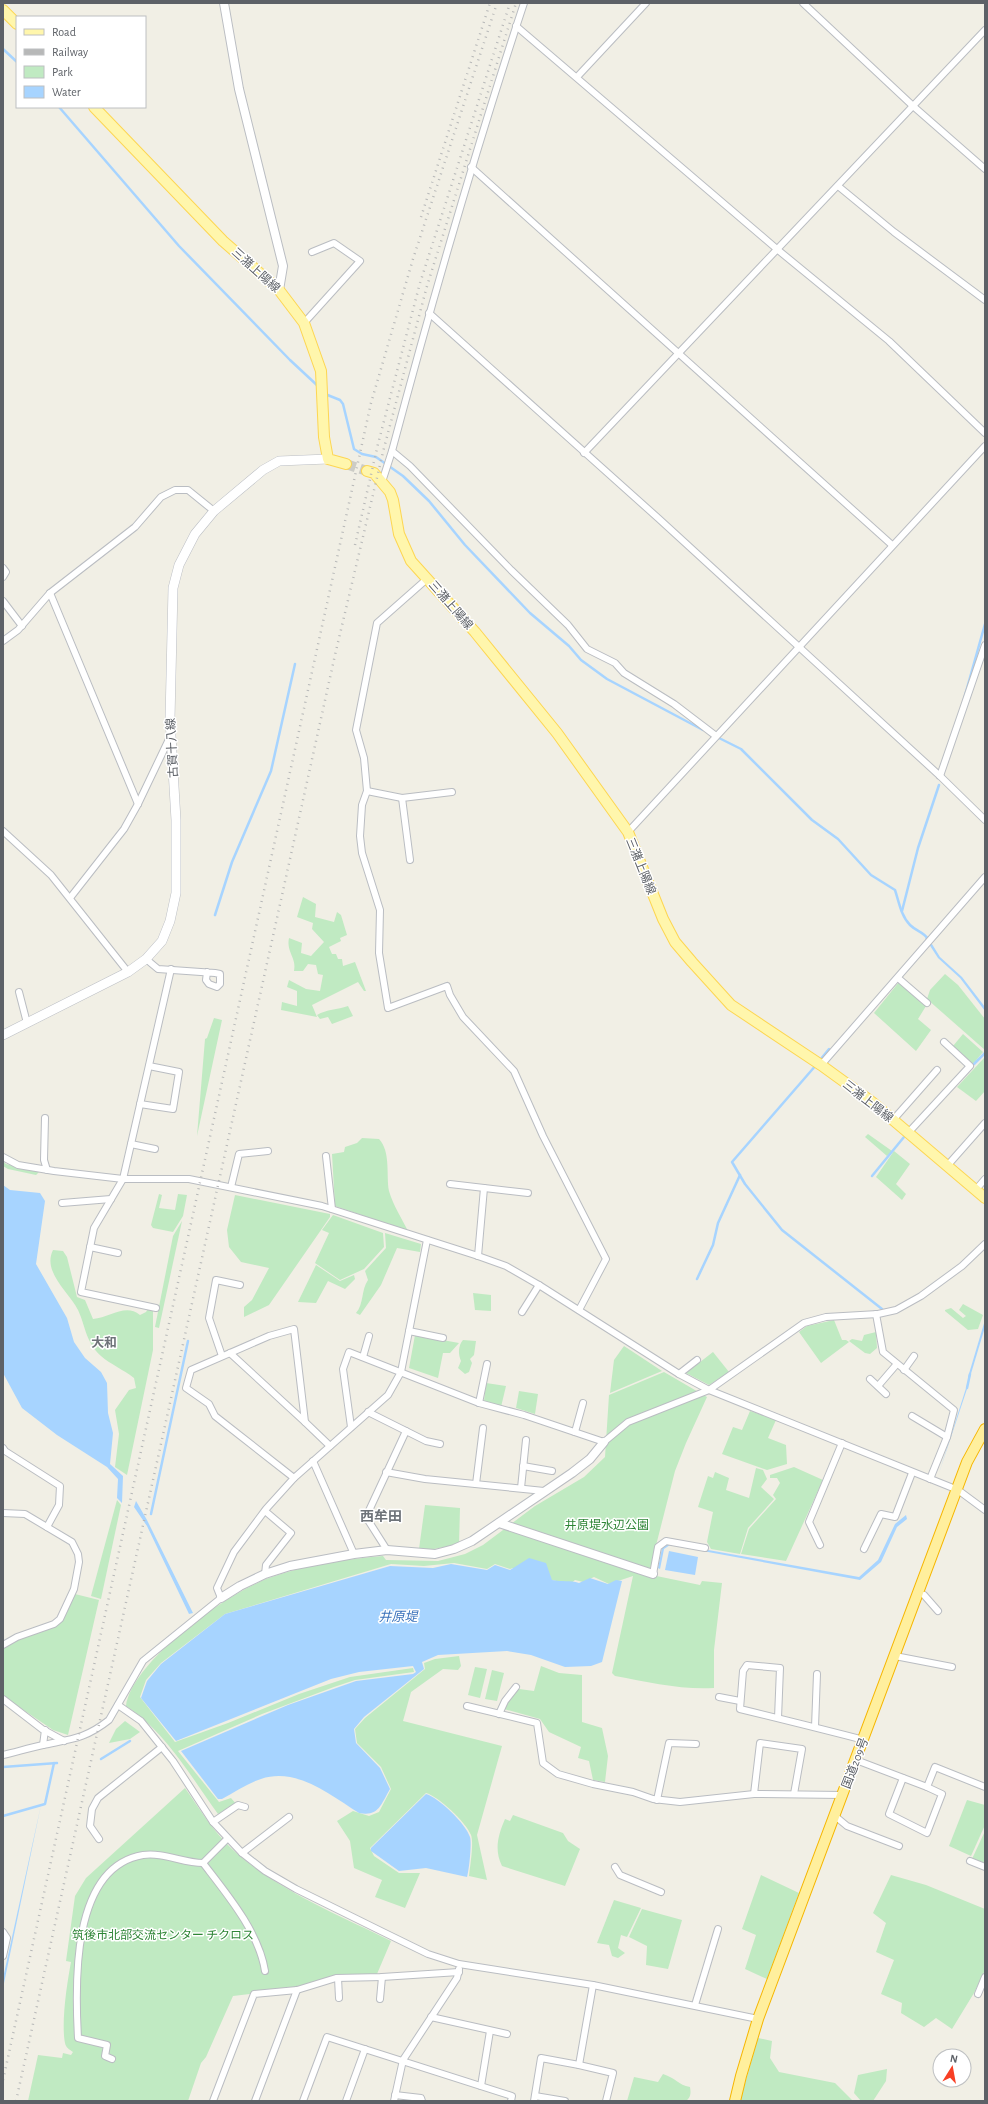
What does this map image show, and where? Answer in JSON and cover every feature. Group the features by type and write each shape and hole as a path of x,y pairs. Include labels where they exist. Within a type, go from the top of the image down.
{"highway":[{"name":"国道209号","path":"735,2101 758,2019 958,1490 967,1462 985,1429"}],"main road":[{"path":"3,10 16,23"},
{"name":"三潴上陽線","path":"95,108 218,235 249,265 280,290 304,323 321,371 324,437 328,459"},
{"path":"328,459 346,464"},
{"name":"古賀十八線","path":"3,1034 128,972 146,959 162,941 170,921 176,893 176,820 171,736 173,588 179,565 195,534 214,511 263,470 279,461 328,459"},
{"name":"三潴上陽線","path":"367,471 374,473 382,482 393,500 399,534 411,561 428,578 557,733 628,832 663,919 675,942 687,957 731,1005 821,1065 893,1120 985,1198"}],"street":[{"path":"224,3 239,89 283,266 280,290"},
{"path":"382,482 392,451 429,313 472,167 524,3"},
{"path":"577,78 646,3"},
{"path":"804,3 913,106 985,169"},
{"path":"516,26 778,250 889,341 985,433"},
{"path":"584,453 985,30"},
{"path":"472,167 892,545"},
{"path":"838,186 894,232 985,300"},
{"path":"304,323 360,261 334,243 312,252"},
{"path":"429,313 799,647 940,776 985,820"},
{"path":"628,832 985,446"},
{"path":"392,451 410,466 511,570 568,624 586,649 616,663 624,673 674,704 716,736"},
{"path":"4,639 22,626 50,593 135,527 161,497 175,490 188,490 214,511"},
{"path":"3,568 6,572 3,577"},
{"path":"428,578 377,623 356,730 364,758 367,791 362,805 360,836 362,853 380,910 379,953 388,1008 447,986 450,995 463,1017 514,1071 543,1136 606,1259 579,1310"},
{"path":"50,593 138,804"},
{"path":"3,601 22,626"},
{"path":"940,776 985,645"},
{"path":"70,898 120,834 138,804 171,736"},
{"path":"367,791 402,798 452,792"},
{"path":"402,798 410,860"},
{"path":"3,831 51,875 128,972"},
{"path":"821,1065 985,877"},
{"path":"146,959 158,969 207,972"},
{"path":"156,1308 81,1292 94,1228 123,1179 171,969"},
{"path":"898,978 927,1003"},
{"path":"19,992 27,1023"},
{"path":"908,1133 970,1066 944,1042"},
{"path":"140,1104 173,1110 179,1072 149,1066"},
{"path":"893,1120 937,1070"},
{"path":"938,1090 943,1095"},
{"path":"45,1118 44,1160 47,1170"},
{"path":"947,1166 985,1123"},
{"path":"131,1144 155,1149"},
{"path":"231,1187 240,1154 268,1151"},
{"path":"326,1156 332,1209"},
{"path":"3,1157 18,1165 47,1170 123,1179 189,1179 231,1187 332,1209 506,1266 539,1285 679,1374 709,1390 842,1443 912,1473 958,1490 985,1510"},
{"path":"979,1186 985,1179"},
{"path":"450,1184 528,1193"},
{"path":"478,1256 484,1188"},
{"path":"62,1203 111,1199"},
{"path":"221,1598 217,1588 234,1552 265,1511 294,1478 388,1395 401,1372 427,1240"},
{"path":"3,1755 78,1738 101,1727 109,1720 143,1661 221,1598 240,1586 265,1574 290,1566 354,1554 387,1550 434,1554 454,1549 472,1541 590,1459 604,1442 628,1422 709,1390 804,1323 826,1317 876,1314 896,1310 921,1296 962,1266 985,1244"},
{"path":"90,1247 118,1253"},
{"path":"222,1356 209,1318 216,1280 240,1285"},
{"path":"522,1312 539,1285"},
{"path":"876,1314 881,1349 896,1365 954,1410 946,1437 930,1479"},
{"path":"201,1319 209,1318"},
{"path":"294,1478 215,1416 209,1404 186,1388 191,1370 270,1336 294,1329 305,1422"},
{"path":"409,1331 443,1338"},
{"path":"363,1357 369,1336"},
{"path":"352,1427 343,1369 349,1352 479,1403 524,1415 604,1442"},
{"path":"230,1353 330,1446"},
{"path":"904,1370 914,1356"},
{"path":"679,1374 697,1360"},
{"path":"479,1403 487,1364"},
{"path":"878,1386 896,1365"},
{"path":"870,1379 886,1394"},
{"path":"575,1432 583,1403"},
{"path":"368,1412 426,1441 440,1444"},
{"path":"912,1416 946,1437"},
{"path":"476,1484 482,1428"},
{"path":"387,1550 366,1517 406,1431"},
{"path":"521,1488 526,1440"},
{"path":"820,1545 809,1522 842,1443"},
{"path":"3,1448 5,1451 60,1486 59,1505 47,1527"},
{"path":"313,1461 354,1554"},
{"path":"523,1466 552,1471"},
{"path":"386,1472 425,1479 544,1491"},
{"path":"864,1549 881,1514 895,1517 912,1473"},
{"path":"265,1511 291,1533 266,1565 265,1574"},
{"path":"3,1513 25,1514 72,1542 79,1562 74,1589 60,1620 54,1624 17,1637 3,1645"},
{"path":"499,1523 653,1574 658,1547 666,1541 705,1548"},
{"path":"924,1596 938,1612"},
{"path":"895,1656 952,1667"},
{"path":"778,1718 780,1668 748,1665 743,1671 740,1709 864,1740"},
{"path":"815,1728 817,1674"},
{"path":"499,1714 505,1701 516,1687"},
{"path":"719,1697 740,1701"},
{"path":"3,1699 45,1730 64,1741"},
{"path":"118,1705 141,1721 162,1747 213,1822 227,1839 242,1853 265,1871 296,1889 428,1954 459,1964 592,1985 758,2019"},
{"path":"467,1706 537,1723 543,1763 558,1774 592,1784 633,1792 657,1800 680,1802 754,1794 843,1794"},
{"path":"43,1745 45,1730"},
{"path":"657,1800 669,1743 696,1744"},
{"path":"754,1794 760,1743 802,1749 794,1794"},
{"path":"99,1840 90,1826 92,1809 98,1798 162,1747"},
{"path":"856,1760 927,1787 942,1794 927,1833 889,1814 903,1778"},
{"path":"927,1787 935,1767 985,1787"},
{"path":"213,1822 238,1805 245,1806"},
{"path":"835,1816 848,1826 899,1846"},
{"path":"242,1853 289,1817"},
{"path":"203,1863 227,1839"},
{"path":"112,2059 105,2056 107,2045 78,2038 78,1960 84,1918 92,1898 115,1868 124,1862 133,1858 152,1855 203,1863 229,1897 251,1933 260,1949 265,1971"},
{"path":"970,1861 985,1867"},
{"path":"615,1867 620,1875 661,1892"},
{"path":"695,2005 718,1929"},
{"path":"3,1932 7,1938 3,1956"},
{"path":"422,2101 420,2098 395,2098 403,2060 457,1978 459,1964"},
{"path":"213,2101 254,1994 297,1990 338,1978 459,1972"},
{"path":"380,1999 382,1977"},
{"path":"978,1994 985,1977"},
{"path":"338,1978 340,1998"},
{"path":"579,2065 592,1985"},
{"path":"255,2101 297,1990"},
{"path":"431,2017 507,2034"},
{"path":"481,2086 490,2031"},
{"path":"303,2101 327,2037 512,2096 511,2101"},
{"path":"346,2101 365,2049"},
{"path":"565,2101 535,2099 541,2058 613,2073 606,2101"}],"green space":[{"path":"303,897 316,904 315,917 334,922 337,912 341,915 347,935 340,938 341,941 329,947 332,954 336,954 338,959 342,959 343,966 355,962 366,991 364,991 358,982 312,1005 317,1017 281,1010 282,1002 297,1006 297,991 287,987 289,980 306,989 320,991 323,975 318,974 316,965 308,964 303,971 294,971 295,966 288,943 289,938 302,943 301,953 311,956 324,942 312,929 313,923 297,917"},
{"path":"945,974 958,985 985,1019 985,1050 927,999 930,990"},
{"path":"899,982 926,1006 918,1019 931,1030 916,1051 874,1013"},
{"path":"348,1006 353,1016 332,1024 328,1017 320,1019 317,1015 325,1012"},
{"path":"214,1018 222,1020 197,1136 205,1039 207,1038"},
{"path":"963,1034 983,1052 973,1064 953,1046"},
{"path":"985,1057 985,1091 976,1101 957,1087"},
{"path":"868,1134 892,1151 887,1156 865,1137"},
{"path":"362,1138 379,1139 383,1144 387,1157 389,1191 395,1207 408,1231 335,1206 332,1154 344,1152 345,1147 357,1143"},
{"path":"894,1151 910,1164 896,1184 906,1194 902,1200 876,1177"},
{"path":"3,1161 6,1164 39,1172 36,1175 8,1169 3,1166"},
{"path":"159,1194 162,1195 159,1208 175,1210 178,1194 187,1195 183,1216 173,1232 153,1228 151,1225"},
{"path":"235,1195 330,1214 330,1217 269,1305 244,1317 244,1307 252,1300 269,1268 241,1262 229,1247 227,1230"},
{"path":"333,1215 383,1233 384,1247 364,1269 340,1280 315,1263 329,1233 322,1230"},
{"path":"182,1221 159,1328 155,1327 173,1236"},
{"path":"385,1233 421,1244 420,1252 397,1248 381,1285 360,1315 356,1313 359,1309 364,1288 368,1280 365,1271 386,1248"},
{"path":"53,1250 63,1251 67,1257 77,1297 85,1300 93,1319 129,1310 140,1315 148,1309 153,1310 153,1350 127,1475 115,1467 119,1434 115,1410 129,1390 136,1388 134,1378 101,1356 92,1345 86,1334 78,1310 54,1274 51,1266"},
{"path":"316,1265 340,1281 354,1275 355,1279 345,1289 328,1281 316,1303 298,1302"},
{"path":"473,1293 491,1295 491,1311 475,1310"},
{"path":"963,1304 983,1315 978,1329 968,1330 945,1311 951,1308 963,1318 966,1316 959,1310"},
{"path":"834,1320 842,1340 849,1342 821,1363 799,1332 807,1326"},
{"path":"876,1332 877,1348 870,1354 865,1353 849,1341 852,1339 862,1341 864,1335"},
{"path":"415,1335 459,1343 450,1353 443,1353 438,1378 409,1368"},
{"path":"463,1340 476,1341 474,1355 470,1359 472,1363 469,1372 465,1374 458,1368 461,1361 459,1356 459,1347"},
{"path":"624,1346 662,1371 610,1393 614,1360"},
{"path":"713,1352 729,1372 709,1385 686,1373"},
{"name":"井原堤水辺公園","path":"664,1372 707,1397 675,1471 650,1569 642,1573 700,1585 702,1581 722,1583 714,1650 714,1688 689,1688 664,1685 615,1676 612,1673 633,1576 609,1584 594,1577 583,1582 575,1580 570,1584 552,1580 540,1585 519,1578 513,1568 510,1569 495,1564 487,1569 454,1563 424,1566 391,1564 225,1614 161,1663 146,1680 140,1697 175,1742 228,1723 299,1694 350,1677 413,1668 414,1672 355,1680 334,1687 262,1714 178,1751 219,1802 231,1798 237,1805 218,1814 188,1770 166,1742 126,1706 132,1688 146,1669 164,1649 185,1630 208,1613 251,1586 282,1573 325,1563 383,1556 386,1560 438,1561 465,1554 483,1545 535,1506 584,1477 605,1457 609,1395"},
{"path":"486,1383 506,1386 501,1407 484,1401"},
{"path":"519,1391 538,1394 535,1414 516,1408"},
{"path":"750,1411 776,1420 768,1438 786,1445 787,1464 767,1470 722,1454 733,1427 742,1430"},
{"path":"794,1467 823,1480 786,1561 741,1554 749,1529 776,1499 773,1495 780,1483 777,1478 770,1478 770,1475"},
{"path":"756,1468 763,1470 767,1479 761,1487 774,1499 748,1528 740,1554 711,1549 707,1542 713,1512 698,1507 708,1476 713,1478 715,1472 729,1478 726,1490 749,1498"},
{"path":"117,1500 121,1505 101,1599 91,1596"},
{"path":"425,1505 460,1508 459,1544 434,1549 419,1549"},
{"path":"75,1594 99,1600 68,1735 53,1730 3,1696 3,1648 8,1643 58,1624"},
{"path":"459,1656 461,1666 458,1670 443,1669 411,1692 403,1721 502,1746 477,1835 487,1880 469,1876 472,1855 472,1839 464,1823 444,1804 426,1793 370,1848 374,1856 399,1873 420,1873 405,1908 375,1897 382,1880 354,1868 350,1841 337,1821 353,1811 369,1816 379,1812 391,1789 381,1767 357,1743 355,1729 365,1718 425,1669 424,1663 435,1659"},
{"path":"541,1666 559,1673 582,1675 582,1722 602,1728 608,1756 605,1782 593,1780 589,1761 578,1758 581,1747 549,1732 540,1719 504,1709 506,1701 519,1689 534,1691"},
{"path":"475,1667 487,1669 480,1698 468,1695"},
{"path":"492,1670 504,1673 497,1701 485,1699"},
{"path":"125,1721 140,1732 130,1739 109,1743 116,1729"},
{"name":"筑後市北部交流センター チクロス","path":"185,1788 218,1834 231,1848 249,1863 287,1889 391,1941 377,1974 336,1976 297,1988 233,1996 206,2057 201,2063 188,2101 28,2101 38,2055 62,2058 63,2053 71,2055 73,2052 65,2045 64,2014 71,1962 66,1961 75,1896 86,1878"},
{"path":"967,1800 985,1805 985,1825 971,1856 949,1846"},
{"path":"513,1815 563,1833 568,1841 580,1849 565,1886 502,1866 498,1854 500,1831 505,1819 510,1821"},
{"path":"985,1831 985,1863 972,1859"},
{"path":"761,1875 799,1893 767,1979 745,1969 756,1935 742,1929"},
{"path":"891,1875 926,1885 985,1909 985,1970 974,1993 952,2029 936,2018 924,2027 901,2013 902,2003 881,1994 894,1960 876,1952 886,1923 873,1913"},
{"path":"614,1900 641,1908 627,1937 621,1935 618,1948 625,1953 618,1958 612,1956 609,1945 597,1943"},
{"path":"642,1909 682,1920 668,1969 646,1965 647,1946 629,1937"},
{"path":"758,2038 772,2041 770,2058 779,2072 835,2083 853,2101 740,2101"},
{"path":"887,2069 886,2081 873,2101 861,2101 854,2093 858,2075"},
{"path":"663,2074 671,2077 683,2085 690,2087 690,2095 686,2101 627,2101 634,2077 658,2082"}],"water":[{"path":"927,936 940,957 962,977 985,1007 985,1011 960,978 938,958 925,938"},
{"path":"3,1185 10,1190 40,1193 45,1201 36,1264 67,1318 74,1342 85,1358 101,1372 107,1383 108,1413 113,1433 110,1464 123,1476 122,1503 117,1498 118,1479 107,1467 57,1435 22,1408 3,1373"},
{"path":"985,1320 985,1327 970,1377 968,1377"},
{"path":"967,1385 968,1386 939,1473"},
{"path":"136,1501 193,1613 189,1614 147,1526 134,1507"},
{"path":"906,1515 907,1519 897,1527 881,1562 860,1580 670,1545 664,1549 660,1569 658,1568 662,1548 669,1543 859,1577 878,1560 895,1524"},
{"path":"669,1551 698,1557 695,1575 665,1570"},
{"name":"井原堤","path":"529,1558 546,1563 552,1580 579,1583 590,1578 608,1584 616,1580 622,1581 602,1662 591,1666 565,1667 531,1655 507,1651 438,1655 422,1662 424,1669 364,1717 354,1729 356,1743 380,1768 390,1789 379,1808 371,1813 359,1813 313,1785 287,1777 274,1776 261,1779 246,1785 222,1799 218,1799 181,1751 288,1705 356,1681 413,1674 416,1672 413,1666 359,1672 331,1679 176,1741 141,1698 147,1681 161,1664 225,1614 390,1566 433,1568 451,1564 487,1570 495,1565 510,1570"},
{"path":"426,1794 444,1805 463,1825 470,1837 471,1845 467,1877 426,1868 399,1871 371,1851 371,1848"},
{"path":"41,1805 3,1988 3,1978"}],"waterway":[{"path":"3,49 16,61"},
{"path":"60,108 179,246 290,360 319,387"},
{"path":"325,394 340,400 343,404 354,449 362,454 376,457 403,476 429,501 465,545 530,613 569,646 581,660 607,679 703,730"},
{"path":"964,699 985,624"},
{"path":"215,915 232,862 271,771 295,664"},
{"path":"717,737 741,749 812,820 838,839 871,875 895,890 904,917 912,927 928,939"},
{"path":"902,911 918,848 939,785"},
{"path":"820,1060 829,1049"},
{"path":"974,1064 985,1053"},
{"path":"817,1064 732,1162 745,1184 782,1230 882,1309"},
{"path":"872,1176 904,1137"},
{"path":"697,1279 713,1245 718,1223 740,1175"},
{"path":"151,1514 188,1341"},
{"path":"967,1388 970,1374"},
{"path":"101,1759 130,1741"},
{"path":"3,1816 45,1804 54,1763"},
{"path":"3,1767 57,1763"}],"tunnel":[{"path":"346,464 367,471"}],"railway":[{"path":"421,217 490,3"},
{"path":"3,2080 371,403 413,259 497,3"},
{"path":"355,545 378,444 420,283 510,3"},
{"path":"16,2101 335,655 384,448 427,286 516,3"}],"district":[{"name":"大和","path":"104,1342"},
{"name":"西牟田","path":"381,1516"}]}
